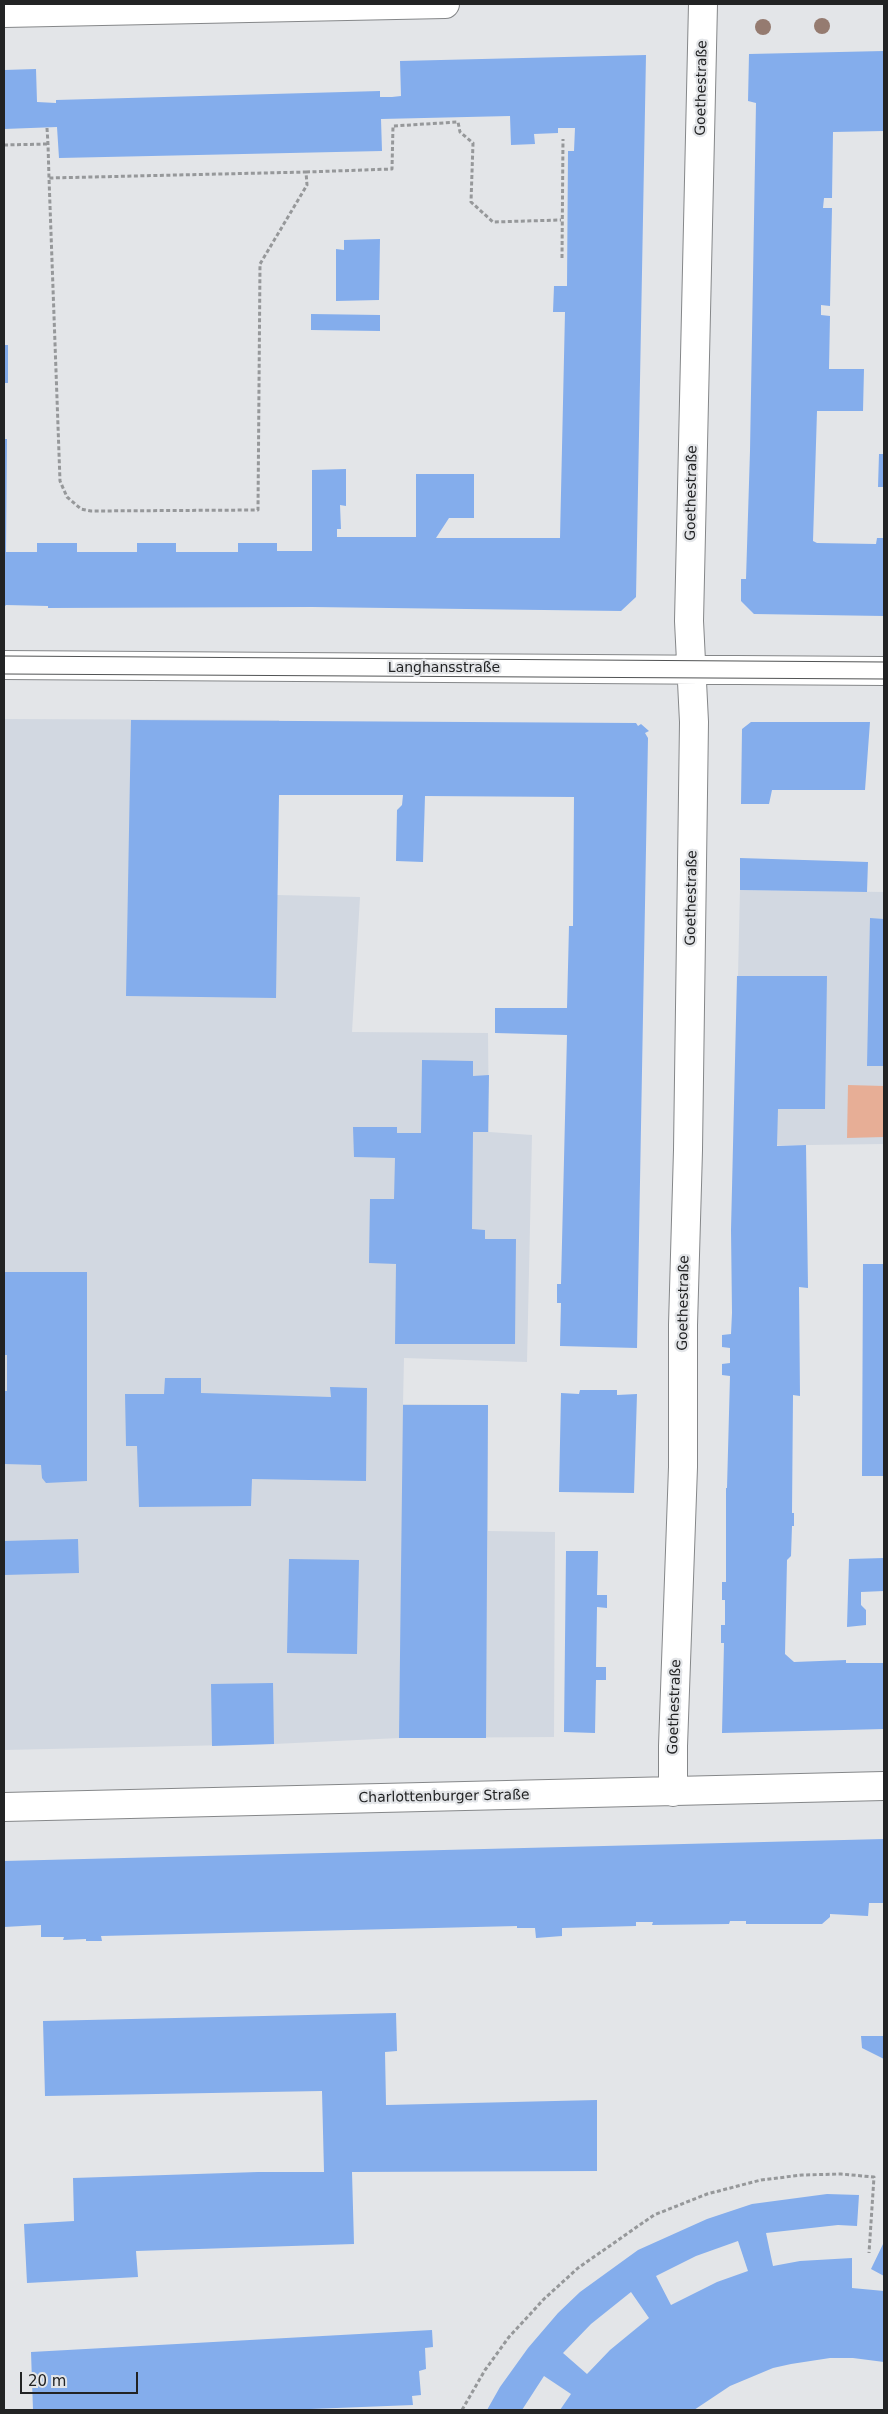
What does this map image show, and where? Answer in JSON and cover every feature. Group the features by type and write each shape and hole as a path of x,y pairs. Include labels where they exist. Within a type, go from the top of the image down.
{"street":[{"path":"4,13 445,4"},
{"name":"Goethestraße","path":"674,1792 673,1746 682,1467 683,1325 688,1150 694,722 689,621 703,4"},
{"name":"Langhansstraße","path":"4,665 884,671"},
{"name":"Charlottenburger Straße","path":"4,1807 884,1786"}],"path":[{"path":"49,178 392,169 393,119"},
{"path":"393,126 458,122 460,132 473,143 471,202 493,222 561,220"},
{"path":"47,128 60,481 67,497 81,509 91,511 258,510 260,264 307,186 306,172"},
{"path":"562,258 563,139"},
{"path":"4,145 48,144"},
{"path":"462,2410 485,2370 509,2337 544,2299 578,2268 654,2216 707,2194 762,2180 802,2174 841,2174 874,2177 869,2254"}],"shaded area":[{"path":"4,719 279,720 277,895 360,897 352,1032 488,1033 489,1132 532,1135 527,1362 404,1358 403,1404 488,1405 488,1531 555,1532 554,1737 399,1738 274,1744 4,1750"},
{"path":"740,890 884,892 884,1144 734,1146"},
{"path":"848,1085 884,1086 884,1137 847,1138"}],"building":[{"path":"884,51 884,131 833,132 832,198 824,198 823,208 832,208 830,306 821,305 821,315 830,316 829,369 864,369 863,411 817,411 813,541 817,543 876,544 877,538 884,538 884,616 754,614 741,601 741,579 746,579 750,451 756,103 748,101 749,54"},
{"path":"646,55 636,597 621,611 312,607 48,608 48,606 6,605 4,607 4,439 7,439 6,552 37,552 37,543 77,543 77,552 137,552 137,543 176,543 176,552 238,552 238,543 277,543 277,551 312,551 312,470 346,469 346,506 340,505 341,529 337,529 337,537 416,537 416,474 474,474 474,518 449,518 436,538 560,538 565,312 553,312 554,286 567,286 568,151 574,151 575,128 558,128 558,133 534,134 535,144 511,145 510,116 381,119 382,151 59,158 57,127 4,129 4,70 36,69 37,102 56,103 56,100 380,91 380,97 392,97 401,96 400,61"},
{"path":"380,239 379,300 336,301 336,249 344,250 344,240"},
{"path":"311,314 380,315 380,331 311,330"},
{"path":"4,345 8,345 8,383 4,383"},
{"path":"879,454 884,454 884,487 878,487"},
{"path":"131,720 636,723 638,726 641,724 649,731 645,733 648,738 637,1348 560,1346 561,1303 557,1303 557,1284 561,1284 567,1035 495,1033 495,1008 567,1008 569,926 573,926 574,797 425,796 423,862 396,861 397,810 402,805 403,795 279,795 276,998 126,996"},
{"path":"751,722 870,722 865,790 772,790 769,804 741,804 742,729"},
{"path":"740,858 868,862 867,892 740,890"},
{"path":"870,918 884,919 884,1066 867,1066"},
{"path":"737,976 827,976 825,1109 778,1109 777,1146 806,1145 808,1288 799,1287 800,1396 793,1395 792,1513 794,1513 794,1526 792,1526 791,1556 787,1560 785,1654 794,1662 846,1660 846,1663 884,1663 884,1729 722,1733 724,1643 721,1643 721,1625 725,1625 725,1600 722,1600 722,1582 726,1582 726,1488 730,1376 722,1375 722,1364 730,1363 730,1348 722,1347 722,1335 731,1334 732,1313 731,1230"},
{"path":"422,1060 473,1061 473,1076 489,1075 488,1132 473,1132 472,1229 485,1230 485,1239 516,1239 515,1344 395,1344 396,1264 369,1263 370,1199 394,1199 395,1158 354,1157 353,1127 397,1127 397,1133 421,1133"},
{"path":"863,1264 884,1264 884,1476 862,1476"},
{"path":"4,1272 87,1272 87,1481 46,1483 42,1478 41,1465 4,1464 4,1391 7,1391 7,1355 4,1355"},
{"path":"165,1378 201,1378 201,1393 331,1397 330,1387 367,1388 366,1481 252,1479 251,1506 139,1507 137,1446 126,1446 125,1394 164,1394"},
{"path":"580,1390 617,1390 617,1395 637,1394 634,1493 559,1492 561,1393 579,1394"},
{"path":"403,1405 488,1405 486,1738 399,1738"},
{"path":"78,1539 79,1573 4,1575 4,1541"},
{"path":"566,1551 598,1551 597,1595 607,1595 607,1608 597,1607 596,1667 606,1667 606,1680 596,1680 595,1733 564,1732"},
{"path":"884,1558 884,1591 861,1592 861,1605 866,1610 866,1625 847,1627 849,1559"},
{"path":"289,1559 359,1560 357,1654 287,1653"},
{"path":"273,1683 274,1744 212,1746 211,1684"},
{"path":"884,1839 884,1903 869,1903 868,1916 830,1914 830,1917 822,1924 746,1924 746,1921 730,1921 729,1924 652,1925 653,1922 636,1922 636,1926 562,1928 562,1936 536,1938 535,1928 517,1928 517,1926 101,1936 102,1941 86,1941 86,1939 63,1940 64,1937 41,1937 41,1925 4,1927 4,1861"},
{"path":"396,2013 397,2051 385,2052 386,2105 597,2100 597,2171 352,2172 354,2244 136,2251 138,2277 27,2283 24,2224 74,2221 73,2178 258,2172 324,2172 322,2091 45,2096 43,2021"},
{"path":"861,2036 884,2036 884,2059 862,2048"},
{"path":"827,2194 859,2195 857,2226 838,2225 766,2233 773,2266 800,2261 852,2258 852,2288 884,2291 884,2362 853,2358 830,2358 773,2368 730,2386 694,2410 560,2410 571,2394 544,2376 522,2410 487,2410 500,2387 528,2348 558,2313 580,2292 638,2250 707,2219 752,2204","holes":["738,2241 748,2271 717,2282 671,2305 656,2276 696,2256","631,2292 649,2318 610,2350 587,2374 563,2353 591,2324"]},
{"path":"884,2242 884,2276 871,2269"},
{"path":"432,2330 433,2347 425,2348 426,2369 419,2371 421,2395 412,2396 413,2405 285,2410 33,2410 31,2352"}],"tram line":[{"path":"4,656 884,662"},
{"path":"4,674 884,679"}]}
